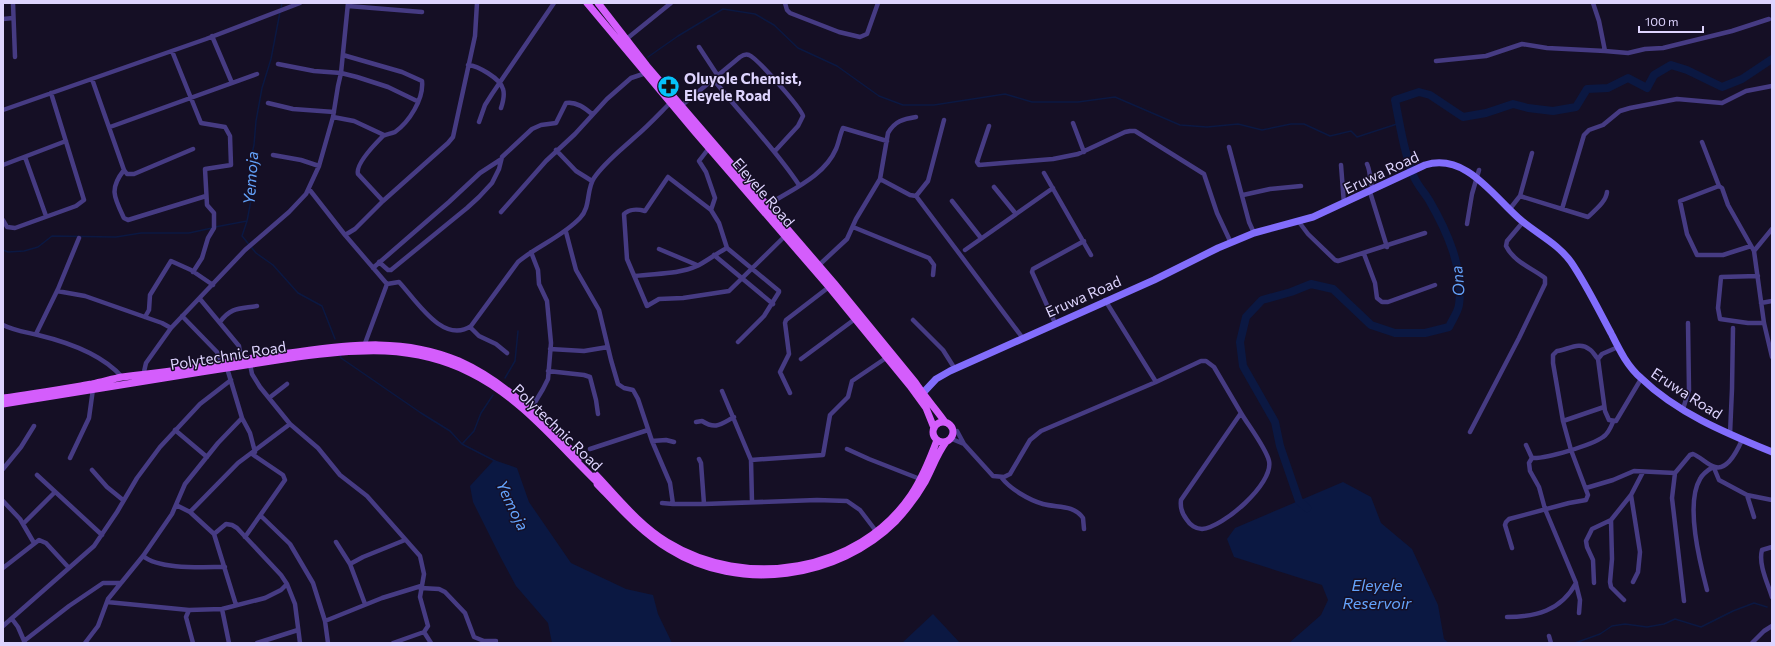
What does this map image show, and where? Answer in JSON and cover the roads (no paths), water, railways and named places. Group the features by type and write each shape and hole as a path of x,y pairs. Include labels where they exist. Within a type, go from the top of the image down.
{"main road":[{"name":"Eleyele Road","path":"587,3 626,44"},
{"name":"Eleyele Road","path":"598,3 626,44 670,102 855,319 871,335"},
{"name":"Eleyele Road","path":"645,70 681,106 818,266 921,397"},
{"name":"Eruwa Road","path":"921,397 936,379 955,368 1022,337 1154,280 1218,248 1231,244 1254,233 1314,217 1425,165 1436,163 1450,164 1477,178 1509,210 1549,240 1568,258 1583,282 1618,347 1632,370 1641,379 1683,409 1742,440 1772,452"},
{"name":"Polytechnic Road","path":"224,365 250,364 384,344 415,348 458,361 486,375 531,408 654,534 678,548 709,561 735,568 754,569 802,566 829,558 847,550 876,531 895,514 910,496 928,465 938,440"},
{"name":"Polytechnic Road","path":"3,404 94,390 141,379 224,365 241,360 364,347 422,355 457,366 483,379 508,396 527,412 597,482 597,484 630,519 651,537 670,550 693,561 735,573 765,575 804,571 831,562 867,544 895,521 914,499 947,441"},
{"name":"Eleyele Road","path":"883,349 886,358 921,397"},
{"name":"Polytechnic Road","path":"3,398 122,377 141,379"},
{"path":"921,397 932,404 945,422 951,426 953,432 947,441 938,440 934,435 934,428 921,397"},
{"path":"934,428 939,423 945,422"}],"street":[{"path":"13,3 15,57"},
{"path":"3,110 172,51 300,3"},
{"path":"345,235 355,229 383,201 453,137 476,29 477,3"},
{"path":"479,122 485,105 554,3"},
{"path":"626,44 671,3"},
{"path":"785,3 787,10 790,13 856,37 863,37 867,34 878,3"},
{"path":"1593,3 1599,21 1605,52"},
{"path":"141,379 146,362 171,328 245,250 289,212 303,198 309,189 319,166 334,118 341,73 348,4 422,12"},
{"path":"3,19 13,18"},
{"path":"1436,61 1486,56 1522,44 1547,48 1628,53 1645,49 1664,48 1732,31 1769,19"},
{"path":"212,36 232,83"},
{"path":"699,47 718,76"},
{"path":"172,51 190,99 201,123 225,127 230,136 231,165 205,169 206,196 208,207 214,213 214,227 208,238 202,258 194,272"},
{"path":"343,55 402,72 422,81 422,90 413,112 395,132 384,135 363,159 357,171 358,174 383,201"},
{"path":"681,106 740,57 750,55 766,71 802,113 803,119 775,151"},
{"path":"278,64 314,71 341,73 388,87 417,101"},
{"path":"468,65 475,66 483,70 500,84 503,88 504,94 501,108"},
{"path":"501,212 556,150 575,134 592,114 631,78 645,70"},
{"path":"110,127 257,74"},
{"path":"92,79 124,170 129,175 193,149"},
{"path":"714,80 775,151 799,185"},
{"path":"1562,209 1584,135 1588,130 1603,125 1620,111 1649,103 1664,103 1677,99 1722,102 1750,90 1772,86"},
{"path":"3,220 7,227 12,228 81,204 84,200 51,93"},
{"path":"387,284 399,282 426,314 447,330 462,331 470,327 483,311 506,275 518,262 531,252 566,232 584,214 592,181 612,158 639,134 670,102"},
{"path":"268,103 293,109 334,112"},
{"path":"373,268 444,207 480,173 500,160 532,129 541,125 556,123 566,103 574,103 592,114"},
{"path":"818,266 847,239 856,219 880,179 888,133 895,124 904,119 916,116"},
{"path":"334,118 354,121 384,135"},
{"path":"916,196 928,181 944,120"},
{"path":"1073,123 1084,152"},
{"path":"989,126 977,162 979,165 1064,157 1084,152 1130,130 1137,132 1204,174 1217,214 1231,244"},
{"path":"766,206 818,172 826,164 836,149 843,128 887,141"},
{"path":"3,165 66,141"},
{"path":"1702,142 1728,205 1754,251 1764,323 1772,357"},
{"path":"1229,147 1249,222 1254,233"},
{"path":"709,148 699,161 706,172 715,198 712,210"},
{"path":"556,150 576,171 592,181"},
{"path":"1509,210 1520,196 1532,153"},
{"path":"273,155 302,160 319,166"},
{"path":"25,157 46,216"},
{"path":"379,262 388,270 391,270 467,208 492,182 499,169 500,160"},
{"path":"1367,164 1386,247"},
{"path":"1341,165 1344,204"},
{"path":"124,170 116,180 114,190 124,218 128,220 206,196"},
{"path":"1467,224 1472,194 1479,170"},
{"path":"1044,173 1091,255"},
{"path":"738,342 764,316 779,291 751,269 727,248 712,210 668,177 645,211 639,209 625,213 623,216 626,255 647,306 663,298 683,298 729,291 742,279 751,269 785,236"},
{"path":"880,179 910,195 916,196 1022,337"},
{"path":"1243,195 1270,189 1301,186"},
{"path":"1719,186 1680,201 1687,234 1695,252 1697,255 1703,256 1723,255 1750,246"},
{"path":"994,187 1016,214"},
{"path":"964,250 1053,188"},
{"path":"309,189 345,235 387,284"},
{"path":"1520,196 1588,217 1604,201 1607,192"},
{"path":"952,201 980,238"},
{"path":"1299,222 1308,234 1334,260 1342,261 1425,233"},
{"path":"1470,432 1519,338 1545,284 1545,278 1520,262 1509,252 1506,246 1507,241 1523,222"},
{"path":"853,227 929,258 934,265 933,275"},
{"path":"1754,251 1772,229"},
{"path":"566,232 576,270 599,310 618,384 624,388 633,390 638,399 652,441 670,483 673,504"},
{"path":"36,334 57,291 79,238"},
{"path":"1055,323 1032,272 1033,269 1084,241"},
{"path":"635,276 663,274 687,270 698,266 727,248"},
{"path":"659,249 698,266"},
{"path":"531,252 536,261 540,284 547,305 551,336 548,379 543,390 531,408"},
{"path":"1364,254 1375,283 1377,298 1382,302 1388,302 1435,285"},
{"path":"714,255 772,304"},
{"path":"145,317 148,310 150,295 171,261 194,272 213,285"},
{"path":"1758,276 1721,277 1718,308 1720,318 1748,323 1764,323"},
{"path":"364,347 387,284"},
{"path":"790,393 780,372 789,354 785,323 786,320 829,287"},
{"path":"57,291 85,296 145,317 171,328"},
{"path":"200,299 240,346 241,360"},
{"path":"1105,300 1156,382"},
{"path":"1762,303 1772,301"},
{"path":"220,322 226,314 231,311 257,306"},
{"path":"182,316 217,352 224,365 231,380 242,418 250,433 253,453 283,475 285,480 261,516 245,536"},
{"path":"801,359 855,319"},
{"path":"914,320 932,341 943,350 955,368"},
{"path":"1683,409 1690,390 1688,323"},
{"path":"3,325 53,339 84,351 108,364 122,377"},
{"path":"470,327 479,336 496,344 507,353"},
{"path":"1730,434 1733,328"},
{"path":"1512,548 1505,525 1506,522 1546,509 1586,500 1588,495 1571,450 1563,421 1553,363 1554,353 1578,345 1589,348 1598,359 1604,407 1609,420 1614,422"},
{"path":"550,349 584,351 608,347"},
{"path":"1598,359 1602,354 1618,347"},
{"path":"751,460 822,455 830,415 848,397 851,383 886,358"},
{"path":"1001,478 1010,474 1030,440 1041,430 1156,382 1201,361 1206,361 1214,367 1241,413 1269,461 1266,476 1260,488 1249,500 1217,523 1203,529 1197,528 1186,519 1181,511 1181,500 1241,413"},
{"path":"250,364 254,379 290,424 318,448 340,475 367,496 420,556 424,574 421,587 421,604 428,626 424,632 393,643"},
{"path":"548,371 590,377 598,414"},
{"path":"1532,458 1540,458 1571,450 1602,438 1607,434 1616,421 1641,379"},
{"path":"3,626 94,546 137,478 176,430 200,404 231,380"},
{"path":"269,398 287,384"},
{"path":"70,458 90,418 94,390"},
{"path":"722,391 751,460 752,502"},
{"path":"1563,421 1604,407"},
{"path":"696,422 702,420 711,426 716,426 734,417"},
{"path":"85,643 96,631 107,602 143,556 172,514 182,489 206,457 242,418"},
{"path":"190,512 238,463 290,424"},
{"path":"3,469 5,461 20,447 34,426"},
{"path":"176,430 206,457"},
{"path":"590,449 648,430"},
{"path":"953,432 957,431 964,444 993,476 1001,478 1004,482 1025,496 1041,504 1065,506 1075,510 1083,518 1084,529"},
{"path":"947,441 952,438 964,444"},
{"path":"652,441 666,440 674,442"},
{"path":"1684,601 1672,498 1675,473 1690,455 1693,454 1714,467 1720,467 1732,459 1742,440"},
{"path":"1526,445 1527,451 1532,458"},
{"path":"847,449 920,479"},
{"path":"1532,458 1529,463 1530,471 1539,487 1546,509 1576,583 1580,600 1579,613"},
{"path":"699,459 701,463 704,504"},
{"path":"1714,467 1719,480 1747,495 1772,500"},
{"path":"1707,590 1697,551 1694,501 1699,480 1704,474 1714,467"},
{"path":"92,470 107,487 123,500"},
{"path":"1586,488 1634,471 1675,473"},
{"path":"1594,583 1593,560 1586,541 1592,529 1611,520 1631,495 1644,472"},
{"path":"37,475 102,535"},
{"path":"23,524 54,492"},
{"path":"1631,495 1640,552 1638,572 1634,582"},
{"path":"1747,495 1754,517"},
{"path":"662,503 704,504 817,500 847,501 860,510 876,531"},
{"path":"3,501 23,524 34,543"},
{"path":"176,505 190,512 214,534 236,605"},
{"path":"261,516 285,538 293,548 315,589 325,621 328,643"},
{"path":"1611,520 1612,559 1610,582 1611,587 1624,600"},
{"path":"214,534 229,524 237,528 281,575 287,584 295,604 300,643"},
{"path":"3,568 39,540 44,542 69,568"},
{"path":"350,564 363,557 405,540"},
{"path":"336,542 350,564 365,604"},
{"path":"1772,547 1764,548 1761,554 1764,572 1772,597"},
{"path":"143,556 150,560 165,564 225,567"},
{"path":"12,619 25,642 69,606 103,583 121,583"},
{"path":"1506,617 1530,616 1551,610 1568,595 1576,583"},
{"path":"107,602 189,610 222,609 276,593 287,584"},
{"path":"325,621 365,604 421,587 442,590 465,613 474,637 484,641 496,641"},
{"path":"222,609 229,643"},
{"path":"189,610 186,617 192,643"},
{"path":"1752,643 1764,631 1772,626"},
{"path":"257,643 298,630"},
{"path":"424,632 431,643"},
{"path":"1549,636 1551,643"}],"water":[{"path":"494,460 517,468 529,502 571,563 626,589 653,595 658,614 672,643 552,643 548,623 516,586 473,502 470,486"},
{"name":"Eleyele Reservoir","path":"1343,482 1371,497 1381,523 1412,549 1438,605 1444,639 1449,643 1289,643 1321,615 1328,600 1322,585 1234,557 1227,539 1235,528"},
{"path":"933,614 960,643 902,643"}],"waterway":[{"name":"Yemoja","path":"281,8 282,3"},
{"path":"648,57 678,36 723,9 755,14 774,25 798,48 837,66 879,96 903,105 934,105 1005,94 1032,102 1078,102 1115,97 1180,125 1207,127 1238,124 1262,130 1291,124 1304,124 1330,136 1351,131 1357,137 1400,123"},
{"name":"Yemoja","path":"280,12 271,59 262,88 256,121 254,145 250,162 252,195 247,221 242,236 256,253 273,265 298,293 322,306 335,339"},
{"name":"Ona","path":"1307,508 1299,501 1280,446 1275,422 1243,366 1240,342 1246,317 1262,300 1291,292 1311,284 1333,289 1371,325 1395,333 1425,333 1449,327 1459,305 1459,277 1453,250 1436,212 1414,177 1405,149 1395,100 1419,92 1430,95 1463,117 1486,113 1513,104 1528,108 1553,111 1576,107 1587,89 1608,88 1628,78 1647,88 1654,75 1671,65 1687,70 1722,87 1742,79 1772,59"},
{"path":"215,227 247,221"},
{"path":"3,250 8,252 24,251 38,247 52,236 116,237 141,233 189,233 212,228"},
{"path":"505,378 515,361 518,331"},
{"name":"Yemoja","path":"340,355 341,358 450,431 462,444 495,461"},
{"path":"463,443 474,431 481,413 493,395"},
{"path":"1575,643 1600,634 1612,626 1625,624 1647,627 1664,624 1675,619 1701,627 1733,611 1754,603 1767,607"}],"place":[{"name":"Oluyole Chemist, Eleyele Road","path":"669,87"}]}
